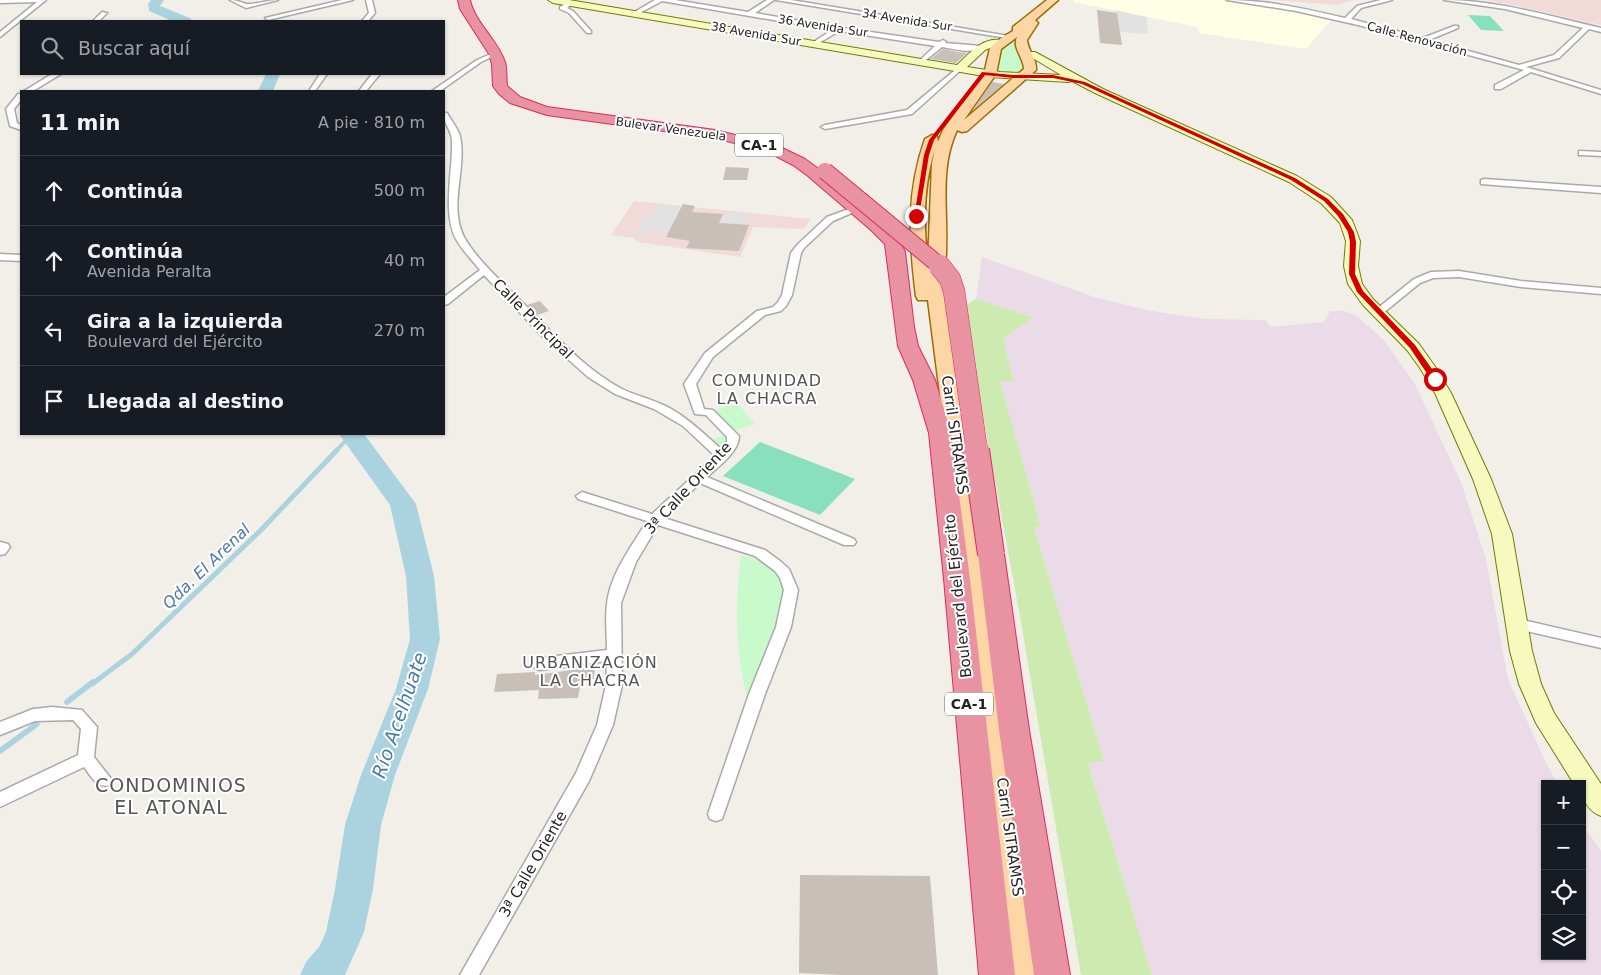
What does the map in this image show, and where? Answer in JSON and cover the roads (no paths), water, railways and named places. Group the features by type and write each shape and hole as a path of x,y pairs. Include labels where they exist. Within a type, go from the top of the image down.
{"highway":[{"name":"Bulevar Venezuela","path":"464,0 466,9 495,54 499,64 500,86 506,94 521,103 542,110 568,115 715,134 771,148 799,162 814,173 877,226 893,243 896,252 908,346 924,380 940,433"},
{"name":"Bulevar Venezuela","path":"471,0 472,7 505,58 508,85 518,95 529,101 567,111 711,130 771,143 794,152 825,171 939,265 950,280 955,298 993,566"},
{"name":"Boulevard del Ejército","path":"940,433 957,579 997,975"},
{"name":"CA-1","path":"993,566 1014,730 1052,975"}],"main road":[{"path":"987,74 990,50 1001,39 1029,21 1053,0"},
{"path":"1027,77 1038,69 1038,64 1027,46 1029,36 1063,1"},
{"name":"Carril SITRAMSS","path":"1030,975 934,290 934,279 938,253 940,153 950,130 987,74 996,48 1005,40 1033,24 1063,1"},
{"name":"Carril SITRAMSS","path":"939,163 952,139 971,119 1027,77 1032,67 1022,48 1021,40 1033,24"},
{"name":"Boulevard del Ejército","path":"940,433 917,237 917,203 926,155 932,140 987,74"},
{"path":"993,566 1008,618 1066,975"}],"street":[{"path":"0,1 42,0"},
{"path":"0,35 42,0"},
{"path":"234,0 246,6 275,0"},
{"path":"268,18 350,0"},
{"path":"366,20 372,13 369,0"},
{"name":"38 Avenida Sur","path":"553,0 987,74 1027,77"},
{"path":"634,14 659,0"},
{"name":"36 Avenida Sur","path":"664,0 941,44 981,48"},
{"path":"749,14 770,0"},
{"name":"34 Avenida Sur","path":"779,0 960,28 1001,39"},
{"name":"Calle Renovación","path":"1230,0 1296,9 1347,20 1530,70 1599,91"},
{"path":"1347,20 1359,8 1389,0"},
{"path":"1447,0 1469,1 1513,9 1601,30"},
{"path":"570,3 562,8 571,12 589,32"},
{"path":"97,20 104,13"},
{"path":"853,18 860,13"},
{"path":"814,44 845,23"},
{"path":"1422,41 1456,27"},
{"path":"1519,67 1551,58 1562,52 1588,27"},
{"path":"954,34 960,28"},
{"path":"921,62 947,39"},
{"path":"825,127 909,112 981,48 1001,39"},
{"path":"437,90 480,61 495,54"},
{"path":"1031,54 1083,83 1293,179 1326,200 1347,224 1353,242 1352,274 1360,292 1413,347 1435,379 1482,479 1502,534 1521,651 1530,684 1544,717 1601,805"},
{"path":"1498,87 1530,70"},
{"path":"30,90 55,75"},
{"path":"313,90 322,75"},
{"path":"363,90 375,75"},
{"path":"1027,77 1053,76 1083,83"},
{"path":"20,97 10,109 13,124 20,128"},
{"name":"Calle Principal","path":"445,117 456,135 458,162 453,188 454,220 460,238 485,270 530,314 545,333 592,375 619,392 658,407 687,424 722,456"},
{"path":"445,135 456,135"},
{"path":"1582,153 1601,154"},
{"path":"1484,182 1601,190"},
{"name":"3ª Calle Oriente","path":"470,975 591,759 605,725 611,702 614,655 614,603 618,588 634,551 655,519 732,445 733,436 709,412 700,412 690,384 709,355 761,313 777,309 782,304 787,295 796,253 801,246 830,219 857,209"},
{"path":"0,257 20,258"},
{"path":"445,301 485,270"},
{"path":"1378,312 1417,281 1431,275 1459,274 1521,284 1601,291"},
{"path":"699,478 849,542"},
{"path":"582,496 760,553 781,568 789,582 791,592 788,613 716,814"},
{"path":"0,546 3,547 0,551"},
{"path":"1518,624 1601,643"},
{"path":"540,664 614,655"},
{"path":"0,729 33,715 52,713 77,714 89,728 86,760 104,780"},
{"path":"0,800 86,760"}],"waterway":[{"name":"Río Acelhuate","path":"158,0 154,4 154,8 182,20"},
{"name":"Río Acelhuate","path":"266,90 273,75"},
{"name":"Qda. El Arenal","path":"336,451 351,435"},
{"name":"Río Acelhuate","path":"320,975 333,960 345,932 354,889 363,825 378,775 412,689 425,639 420,576 403,504 352,435"},
{"name":"Qda. El Arenal","path":"92,684 132,654 262,529 337,450"},
{"name":"Qda. El Arenal","path":"67,702 93,682"},
{"name":"Qda. El Arenal","path":"0,751 37,724"}],"district":[{"name":"COMUNIDAD LA CHACRA","path":"767,389"},
{"name":"URBANIZACIÓN LA CHACRA","path":"590,671"},
{"name":"CONDOMINIOS EL ATONAL","path":"171,796"}]}
